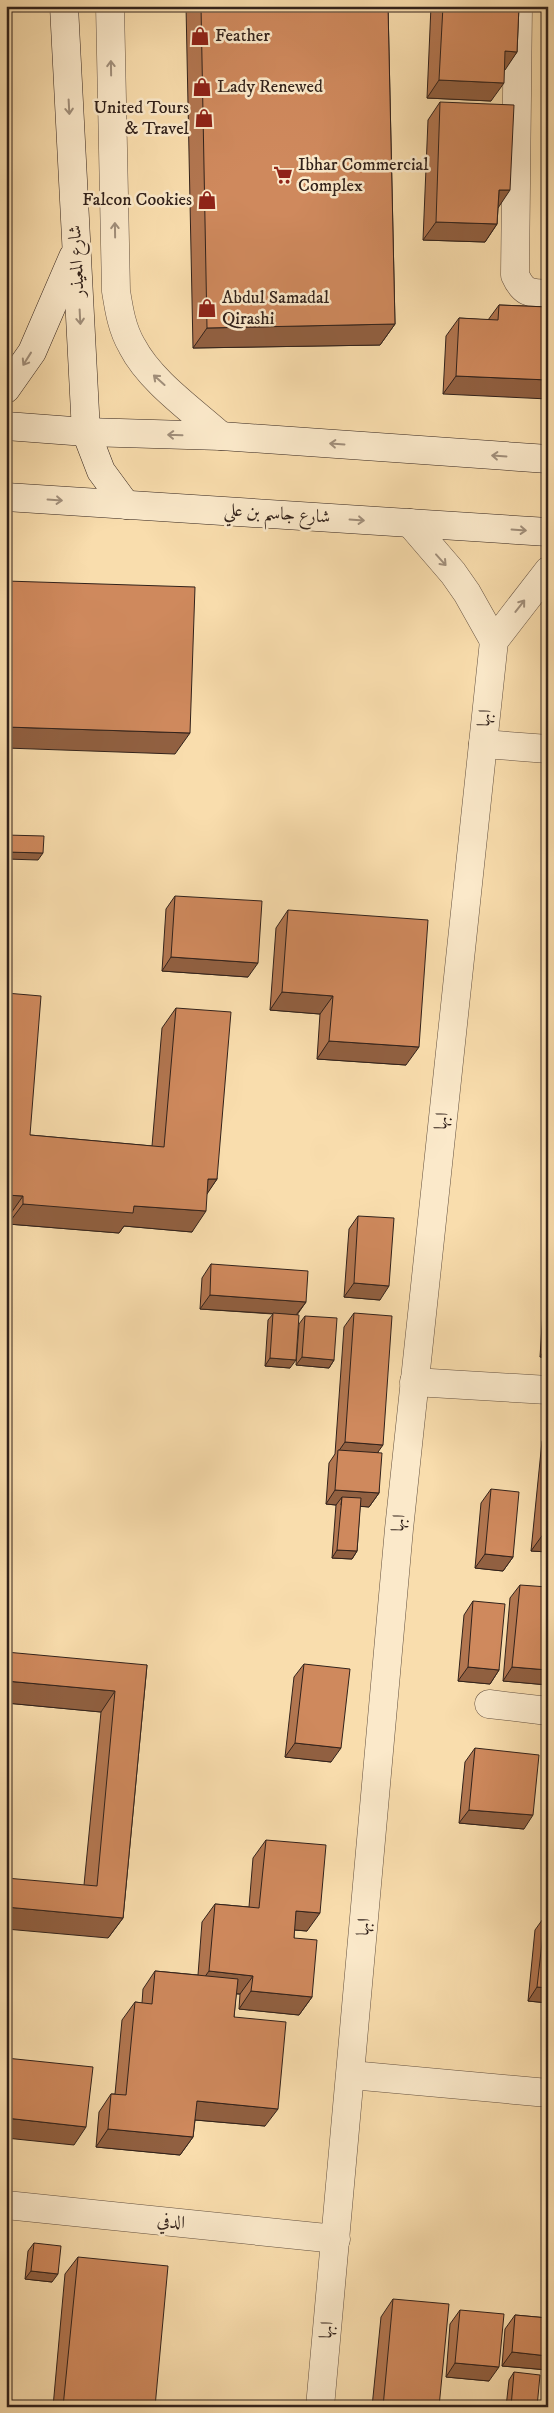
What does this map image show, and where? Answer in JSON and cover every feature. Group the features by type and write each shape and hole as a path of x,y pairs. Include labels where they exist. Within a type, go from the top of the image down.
{"street":[{"name":"شارع المعيذر","path":"64,6 86,432 101,471 126,505"},
{"path":"110,6 116,291 120,319 132,346 149,372 221,436"},
{"path":"518,6 516,275 521,287 532,294 548,294"},
{"path":"6,389 32,352 76,251"},
{"path":"6,426 86,432 221,436 548,459"},
{"name":"شارع جاسم بن علي","path":"6,496 548,532"},
{"path":"410,523 458,580 494,641 548,572"},
{"name":"ابها","path":"320,2407 398,1529 494,641"},
{"path":"483,744 548,749"},
{"path":"414,1382 548,1390"},
{"path":"489,1704 548,1711"},
{"path":"351,2075 548,2093"},
{"name":"الدفي","path":"6,2205 336,2239"}],"building":[{"name":"Ibhar Commercial Complex","path":"201,6 388,6 395,324 207,328"},
{"path":"443,6 519,6 517,52 505,51 504,83 439,80"},
{"path":"440,102 514,105 510,190 499,190 497,224 436,222"},
{"path":"499,305 548,307 548,380 456,376 459,318 498,320"},
{"path":"6,581 195,587 190,733 6,727"},
{"path":"6,835 44,836 43,853 6,852"},
{"path":"175,896 262,901 258,963 171,957"},
{"path":"288,910 428,920 419,1047 329,1041 333,996 282,992"},
{"path":"6,993 41,996 30,1135 164,1147 176,1008 231,1012 217,1179 208,1179 206,1211 134,1206 133,1213 23,1204 23,1196 6,1195"},
{"path":"358,1216 394,1218 389,1286 354,1283"},
{"path":"211,1264 308,1271 306,1302 210,1295"},
{"path":"273,1313 299,1315 296,1360 270,1358"},
{"path":"354,1313 392,1316 383,1445 345,1442"},
{"path":"305,1316 337,1318 334,1360 302,1357"},
{"path":"338,1450 382,1453 379,1493 335,1490"},
{"path":"491,1489 519,1492 513,1557 485,1554"},
{"path":"548,1493 548,1533 544,1533"},
{"path":"342,1497 361,1498 357,1551 337,1550"},
{"path":"520,1585 548,1587 548,1670 512,1667"},
{"path":"473,1601 505,1604 499,1670 468,1667"},
{"path":"6,1652 147,1665 123,1918 6,1907 6,1878 97,1886 115,1691 6,1681"},
{"path":"304,1664 350,1669 341,1748 295,1743"},
{"path":"475,1748 539,1755 533,1815 469,1810"},
{"path":"266,1840 326,1845 320,1913 296,1911 294,1938 317,1940 312,1997 251,1991 253,1976 209,1971 215,1904 259,1908"},
{"path":"545,1916 548,1916 548,1988 537,1987"},
{"path":"155,1971 238,1979 234,2017 286,2022 278,2109 197,2101 193,2137 108,2129 111,2094 126,2095 135,2002 152,2004"},
{"path":"6,2058 93,2067 86,2127 6,2118"},
{"path":"6,2237 10,2237 7,2273 6,2273"},
{"path":"34,2243 61,2246 58,2274 31,2271"},
{"path":"78,2257 168,2266 155,2407 63,2407"},
{"path":"393,2299 449,2304 439,2407 383,2407"},
{"path":"460,2310 504,2314 499,2367 455,2363"},
{"path":"515,2315 548,2318 548,2356 512,2352"},
{"path":"514,2372 540,2375 537,2407 511,2407"}],"place":[{"name":"Feather","path":"200,36"},
{"name":"Lady Renewed","path":"202,87"},
{"name":"United Tours & Travel","path":"204,118"},
{"name":"Ibhar Commercial Complex","path":"283,175"},
{"name":"Falcon Cookies","path":"207,200"},
{"name":"Abdul Samadal Qirashi","path":"207,308"}]}
